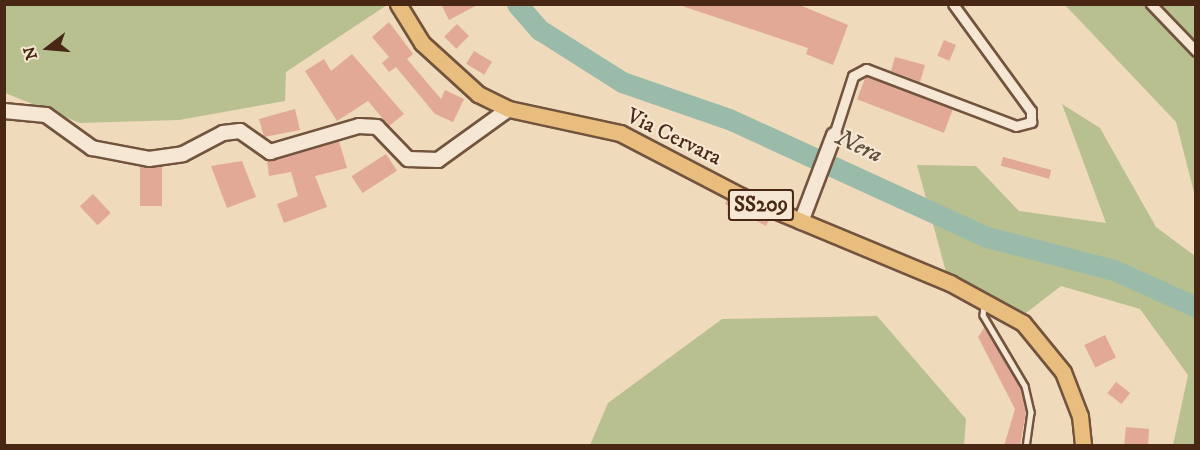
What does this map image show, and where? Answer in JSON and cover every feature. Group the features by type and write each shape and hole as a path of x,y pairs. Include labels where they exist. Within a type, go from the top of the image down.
{"main road":[{"name":"Via Cervara","path":"398,4 422,43 456,77 509,109 620,134 801,222 985,300 1023,323 1063,372 1080,416 1083,446"}],"street":[{"path":"801,222 834,135 853,76 866,69 1016,126 1030,122 1029,107 954,4"},
{"path":"1151,4 1196,51"},
{"path":"4,111 46,115 92,148 149,159 183,154 223,133 240,131 270,152 359,126 377,127 408,159 438,160 509,109"}],"lane":[{"path":"985,300 982,315 1025,386 1031,412 1026,446"}],"green space":[{"path":"387,4 286,72 285,101 179,120 80,123 5,93 5,5"},
{"path":"1191,4 1195,9 1195,196 1176,122 1065,5"},
{"path":"1062,104 1100,128 1156,227 1195,256 1195,445 1173,445 1188,375 1140,309 1061,286 1026,313 946,272 917,165 976,166 1019,211 1106,223"},
{"path":"877,316 966,419 964,445 590,445 608,403 722,319"}],"building":[{"path":"441,4 479,4 449,20"},
{"path":"797,4 848,25 833,65 806,54 808,48 682,6"},
{"path":"389,22 413,54 407,59 441,99 445,90 464,99 453,122 435,114 396,67 389,72 382,63 389,57 372,37"},
{"path":"457,24 469,36 456,49 444,37"},
{"path":"944,40 956,45 949,61 937,56"},
{"path":"474,51 492,62 484,75 466,64"},
{"path":"352,54 404,114 389,126 368,101 337,121 305,71 324,59 331,71"},
{"path":"895,57 925,65 920,82 891,71"},
{"path":"866,76 953,109 944,133 857,99"},
{"path":"295,109 300,130 264,137 259,119"},
{"path":"339,141 347,168 315,176 327,207 284,223 277,204 298,196 291,172 269,176 267,160"},
{"path":"386,154 397,171 363,193 352,176"},
{"path":"1003,157 1051,170 1049,179 1001,166"},
{"path":"242,161 256,197 227,208 211,166"},
{"path":"140,166 162,166 162,206 140,206"},
{"path":"93,194 111,213 98,225 80,206"},
{"path":"727,200 770,218 766,226 725,204"},
{"path":"984,328 1020,386 1026,411 1020,446 1004,446 1015,409 978,337"},
{"path":"1105,335 1116,357 1095,368 1084,345"},
{"path":"1116,382 1130,393 1122,404 1107,393"},
{"path":"1126,427 1149,429 1148,446 1124,446"}],"waterway":[{"name":"Nera","path":"517,4 540,30 622,82 729,119 987,237 1114,270 1196,307"}]}
